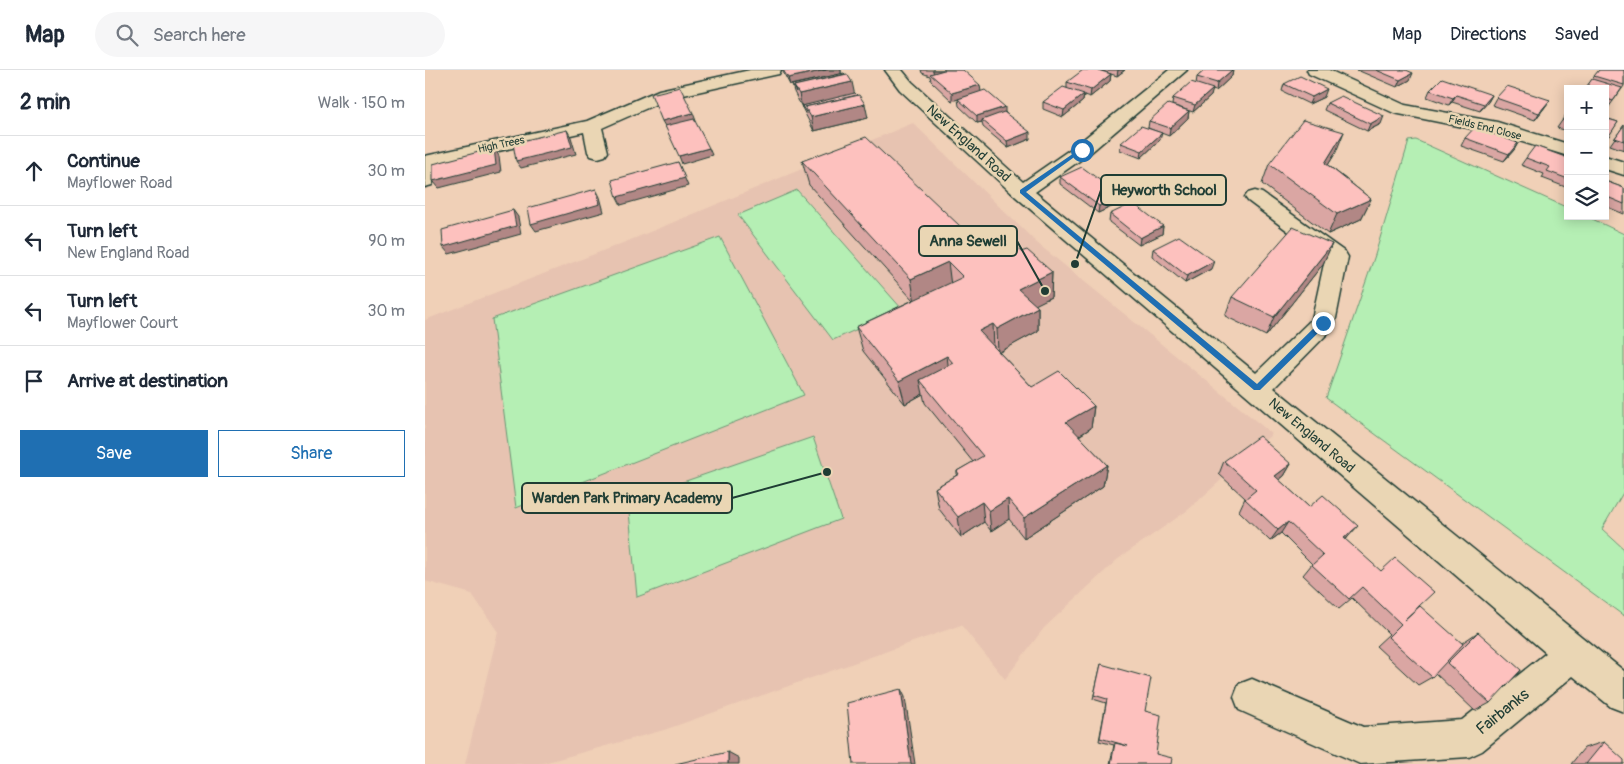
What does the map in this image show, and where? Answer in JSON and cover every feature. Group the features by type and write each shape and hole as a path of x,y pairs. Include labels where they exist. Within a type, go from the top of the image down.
{"street":[{"name":"High Trees","path":"425,180 431,160 592,124 665,94 727,85 773,70"},
{"name":"New England Road","path":"893,70 906,86 1022,192 1573,654 1624,694"},
{"path":"1022,192 1082,150 1179,70"},
{"name":"Fields End Close","path":"1315,70 1400,109 1497,128 1564,149"},
{"path":"592,124 598,152"},
{"path":"1609,163 1624,168"},
{"path":"1255,197 1337,257 1323,323 1257,388"},
{"name":"Fairbanks","path":"1252,697 1362,746 1469,738 1573,654"}],"shaded area":[{"path":"913,123 1037,243 1272,434 1188,510 1118,559 1044,628 1005,679 961,625 664,730 540,764 465,764 498,632 472,594 425,581 425,320 628,241"}],"green space":[{"path":"1416,140 1564,206 1564,220 1594,220 1624,234 1624,491 1602,529 1624,549 1624,616 1326,398 1375,255 1409,141"},
{"path":"797,190 902,309 833,340 738,215"},
{"path":"720,237 804,395 516,508 492,319"},
{"path":"813,437 841,519 637,597 628,501"}],"building":[{"path":"783,70 826,70 788,78"},
{"path":"944,70 963,70 980,85 952,93 930,74"},
{"path":"1083,70 1098,70 1111,74 1091,90 1067,82"},
{"path":"1205,70 1232,70 1217,83 1197,77"},
{"path":"1376,70 1406,70 1413,73 1400,80"},
{"path":"1599,70 1624,70 1624,85 1594,76"},
{"path":"844,73 794,86 796,92 792,85"},
{"path":"847,74 852,82 799,94 794,86"},
{"path":"1300,76 1327,89 1312,97 1284,84"},
{"path":"1442,78 1492,95 1484,104 1456,95 1453,98 1430,90"},
{"path":"1592,79 1622,88 1613,101 1609,100 1609,85 1588,85"},
{"path":"1191,82 1213,89 1195,105 1173,98"},
{"path":"1507,86 1550,100 1539,113 1496,98"},
{"path":"680,87 693,113 662,121 651,94"},
{"path":"1063,87 1084,94 1064,110 1043,102"},
{"path":"985,90 1005,107 977,116 958,99"},
{"path":"855,93 857,95 805,107 807,114 802,106"},
{"path":"859,95 865,104 811,117 805,107"},
{"path":"1341,96 1384,116 1370,124 1327,103"},
{"path":"1168,104 1189,111 1170,128 1149,121"},
{"path":"1004,112 1030,132 1007,141 982,120"},
{"path":"694,119 709,148 679,156 665,126"},
{"path":"1609,119 1618,122 1609,136"},
{"path":"1303,120 1344,132 1325,163 1371,199 1337,214 1269,164"},
{"path":"1624,125 1624,141 1615,138"},
{"path":"1141,126 1162,133 1142,151 1121,143"},
{"path":"1475,127 1518,143 1509,154 1465,138"},
{"path":"567,130 572,147 516,161 513,143"},
{"path":"866,137 980,245 1003,235 1021,252 1027,250 1052,272 1018,289 1038,307 997,329 993,324 979,331 1032,387 1059,371 1094,406 1066,422 1107,465 1024,518 1008,499 989,511 982,502 958,517 935,488 959,474 957,471 983,456 920,380 953,363 947,356 899,381 856,327 963,277 948,262 911,279 802,161"},
{"path":"1535,146 1564,157 1564,177 1547,171 1550,167 1526,158"},
{"path":"494,148 496,165 433,181 433,164"},
{"path":"678,162 685,178 617,197 612,180"},
{"path":"1082,167 1121,196 1099,206 1060,177"},
{"path":"1609,182 1624,188 1624,204 1609,198"},
{"path":"596,189 600,204 531,224 528,208"},
{"path":"1133,203 1163,226 1140,238 1110,214"},
{"path":"513,210 516,226 443,247 442,230"},
{"path":"1293,227 1332,244 1274,317 1232,297"},
{"path":"1179,236 1214,261 1187,276 1153,249"},
{"path":"1259,436 1291,464 1275,476 1309,507 1323,495 1358,526 1344,538 1381,571 1395,558 1434,592 1404,620 1420,606 1463,644 1432,677 1388,637 1401,624 1362,587 1349,599 1312,565 1323,555 1288,522 1278,530 1245,499 1256,490 1224,461"},
{"path":"1478,632 1521,670 1490,703 1447,663"},
{"path":"1101,664 1151,678 1145,711 1161,715 1156,754 1172,758 1171,764 1111,764 1115,743 1128,746 1100,738 1107,699 1094,695"},
{"path":"901,689 911,764 853,764 847,703"},
{"path":"1604,742 1624,760 1624,764 1586,764"},
{"path":"728,752 728,764 675,764"}],"place":[{"name":"Heyworth School","path":"1075,264"},
{"name":"Anna Sewell","path":"1045,291"},
{"name":"Warden Park Primary Academy","path":"827,472"}],"route":[{"path":"1082,150 1022,192 1257,388 1323,323"}]}
